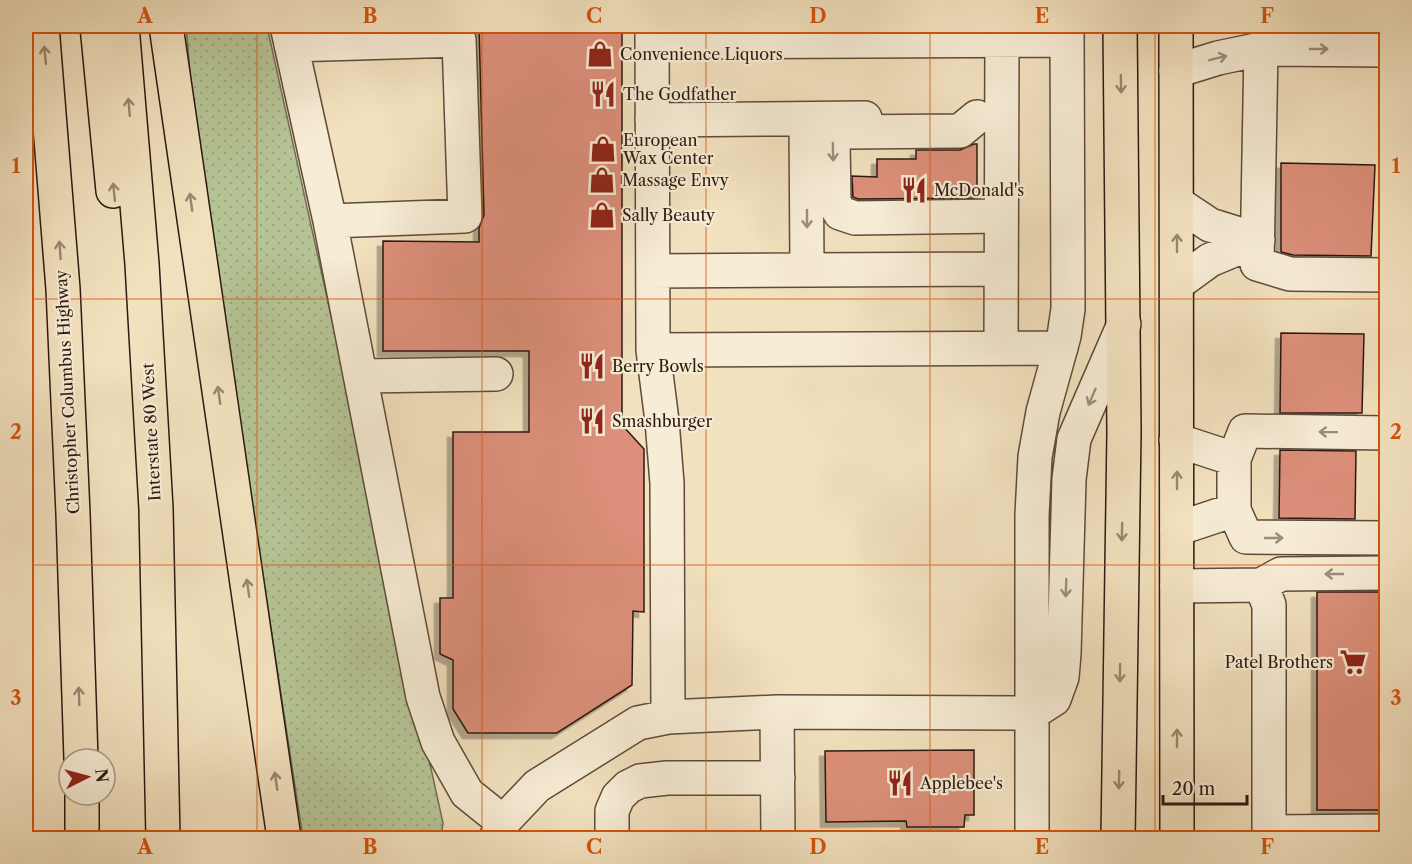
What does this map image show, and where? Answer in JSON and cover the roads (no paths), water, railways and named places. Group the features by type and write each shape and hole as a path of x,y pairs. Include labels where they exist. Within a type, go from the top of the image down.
{"highway":[{"name":"Christopher Columbus Highway","path":"42,26 63,289 73,502 81,747"},
{"path":"97,26 122,279 162,794"},
{"name":"Interstate 80 West","path":"122,26 142,264 156,509 163,838"},
{"path":"166,26 284,838"},
{"path":"1118,838 1124,324 1120,26"},
{"path":"1176,26 1178,838"},
{"path":"82,807 82,838"}],"lane":[{"path":"668,717 667,483 653,350 652,34 1002,40 1067,33 1068,309 1061,348 1043,411 1035,457 1032,515 1032,838"},
{"path":"330,220 465,216 459,40 289,35 330,220 423,697 438,742 467,793 499,830 537,786 638,723 668,717 777,712 1032,712 1054,699 1062,677 1069,479 1074,439 1124,324"},
{"path":"1001,348 1001,216 989,117 1002,40"},
{"path":"1176,71 1218,58 1261,49 1386,50"},
{"path":"1261,49 1257,264 1290,274 1386,275"},
{"path":"652,120 989,117"},
{"path":"989,117 960,131 845,132 838,135 833,141 834,202 840,213 855,218 1001,216"},
{"path":"807,119 807,270"},
{"path":"1177,203 1210,225 1258,240"},
{"path":"1177,284 1210,260 1258,240"},
{"path":"653,271 1001,269"},
{"path":"653,350 1061,348"},
{"path":"361,376 496,374"},
{"path":"1386,433 1245,431 1234,459 1234,510 1246,537 1386,538"},
{"path":"1176,440 1234,459"},
{"path":"1177,530 1234,510"},
{"path":"1177,586 1261,585 1281,574 1386,573"},
{"path":"1261,585 1269,605 1269,835 1386,831"},
{"path":"777,712 778,838"},
{"path":"612,838 612,811 618,797 628,787 640,781 667,778 778,778"}],"place":[{"name":"Convenience Liquors","path":"600,54"},
{"name":"The Godfather","path":"603,94"},
{"name":"European Wax Center","path":"603,149"},
{"name":"Massage Envy","path":"602,180"},
{"name":"McDonald's","path":"914,190"},
{"name":"Sally Beauty","path":"602,215"},
{"name":"Berry Bowls","path":"592,366"},
{"name":"Smashburger","path":"592,421"},
{"name":"Patel Brothers","path":"1353,662"},
{"name":"Applebee's","path":"900,783"}]}
